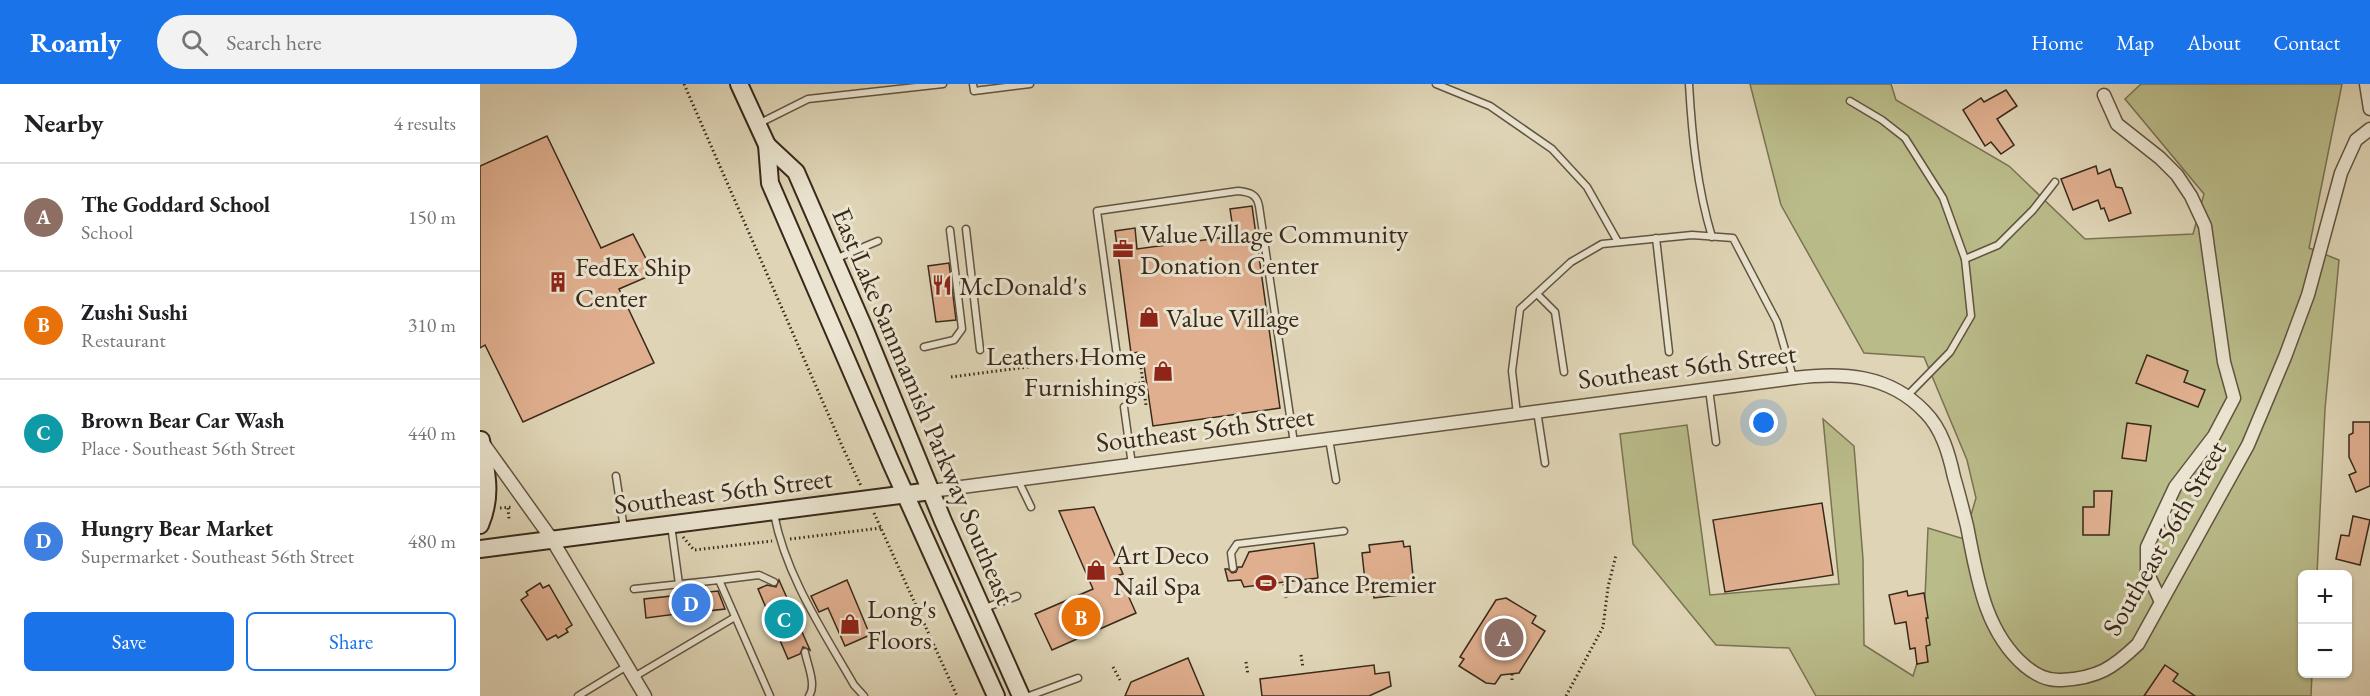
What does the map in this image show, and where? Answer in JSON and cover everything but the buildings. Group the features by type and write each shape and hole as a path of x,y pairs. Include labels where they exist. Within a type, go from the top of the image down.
{"main road":[{"name":"East Lake Sammamish Parkway Southeast","path":"739,84 768,153 770,183 905,495 996,696"},
{"name":"East Lake Sammamish Parkway Southeast","path":"768,153 796,172 931,491 1021,696"},
{"path":"480,440 488,492 487,508 480,525"},
{"name":"Southeast 56th Street","path":"480,549 551,538 931,491"}],"street":[{"path":"2366,84 2370,109"},
{"path":"2104,95 2117,124 2160,158 2177,175 2191,196 2205,226 2224,362 2234,398 2214,436 2175,488 2147,547 2147,572 2161,602"},
{"name":"Southeast 56th Street","path":"931,491 1794,378 1827,374 1848,375 1883,384 1907,396 1926,412 1935,424 1946,447 1967,526 1975,573 1987,611 2008,648 2038,676 2057,681 2073,680 2110,668 2138,644 2248,446 2286,357 2308,295 2341,173 2356,140 2370,129"},
{"path":"480,440 551,538 645,696"}],"lane":[{"path":"757,124 808,99 943,84"},
{"path":"973,84 974,91 1030,84"},
{"path":"1436,84 1490,106 1552,149 1587,188 1618,242"},
{"path":"1689,84 1691,127 1703,207 1712,237"},
{"path":"1850,101 1882,120 1905,138 1943,198 1965,259 1971,316 1950,352 1907,396"},
{"path":"1965,259 1998,245 2034,210 2055,182"},
{"path":"1117,356 1097,211 1238,191 1250,193 1258,202 1294,444"},
{"path":"966,229 981,350"},
{"path":"924,347 954,340 962,329 950,231"},
{"path":"1516,414 1512,371 1520,309 1571,262 1602,244 1692,235 1732,238 1777,322 1794,378"},
{"path":"1656,238 1669,352"},
{"path":"834,260 878,241"},
{"path":"1537,294 1555,312 1564,372"},
{"path":"1709,389 1716,442"},
{"path":"1124,407 1132,465"},
{"path":"1537,411 1545,463"},
{"path":"1329,439 1336,480"},
{"path":"616,476 624,529"},
{"path":"1017,480 1031,507"},
{"path":"774,510 779,540 809,605 854,685 864,696"},
{"path":"671,523 679,584"},
{"path":"1233,568 1231,553 1237,544 1344,531"},
{"path":"634,589 759,575 774,582"},
{"path":"719,580 770,696"},
{"path":"982,609 1017,596"},
{"path":"633,678 735,617"},
{"path":"805,652 812,683 818,696"},
{"path":"578,696 627,666"},
{"path":"1029,696 1078,678"},
{"path":"808,696 812,692 812,683"}],"path":[{"path":"684,84 853,468"},
{"path":"951,377 1104,357"},
{"path":"1126,358 1140,358 1145,382 1146,405"},
{"path":"1121,386 1145,382"},
{"path":"498,508 510,507 509,519"},
{"path":"879,524 957,696"},
{"path":"1566,696 1603,627 1616,555"},
{"path":"1284,584 1286,598"},
{"path":"1301,655 1303,668"},
{"path":"1246,662 1248,675"},
{"path":"1113,667 1120,680"},
{"path":"1512,674 1512,680"}],"green space":[{"path":"1750,84 1891,84 1896,100 2009,166 2085,239 2193,234 2204,194 2125,99 2141,84 2342,84 2309,248 2339,260 2325,409 2317,570 2298,570 2298,678 2312,678 2311,696 1816,696 1789,648 1716,645 1633,544 1620,434 1687,425 1710,595 1839,584 1823,419 1854,446 1863,559 1864,645 1913,676 1923,644 1928,528 1964,539 1976,498 1967,460 1924,357 1864,353 1781,205"}],"place":[{"name":"Value Village Community Donation Center","path":"1123,249"},
{"name":"FedEx Ship Center","path":"558,282"},
{"name":"McDonald's","path":"942,285"},
{"name":"Value Village","path":"1149,317"},
{"name":"Leathers Home Furnishings","path":"1163,371"},
{"name":"Art Deco Nail Spa","path":"1096,570"},
{"name":"Dance Premier","path":"1266,583"},
{"name":"Hungry Bear Market","path":"691,603"},
{"name":"Zushi Sushi","path":"1081,617"},
{"name":"Brown Bear Car Wash","path":"784,619"},
{"name":"Long's Floors","path":"850,624"},
{"name":"The Goddard School","path":"1504,638"}]}
